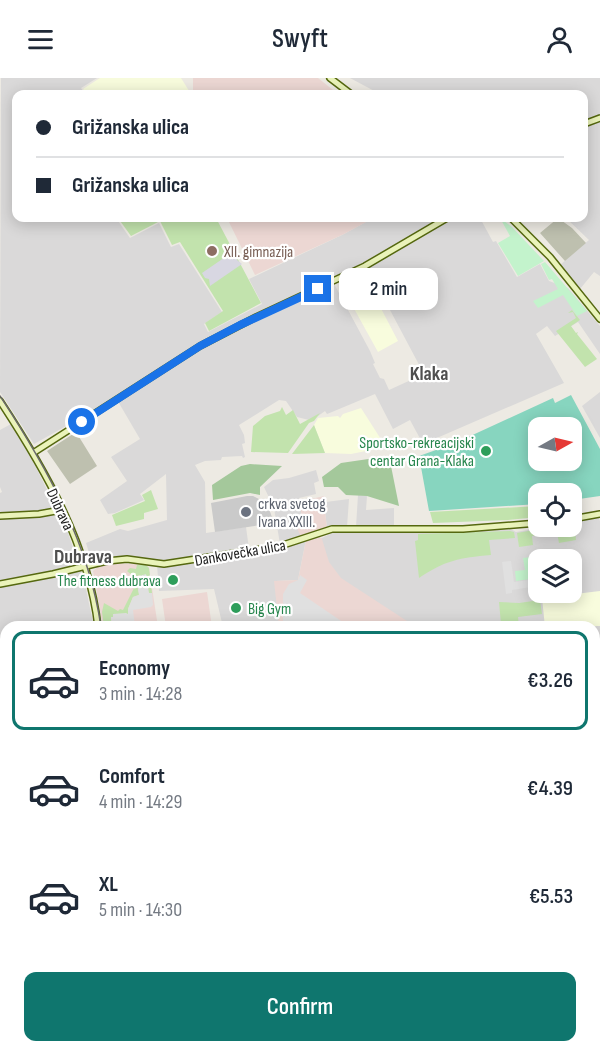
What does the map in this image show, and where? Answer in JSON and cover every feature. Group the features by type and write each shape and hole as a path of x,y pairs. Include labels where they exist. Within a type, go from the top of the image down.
{"main road":[{"path":"330,78 346,90"},
{"path":"33,453 200,346 365,266 440,222"},
{"path":"515,222 550,257 600,319"},
{"name":"Dubrava","path":"0,401 33,453 73,534 84,566 97,621"},
{"path":"0,516 34,515 61,510"},
{"path":"582,517 600,514"},
{"name":"Dankovečka ulica","path":"0,584 127,559 164,564 289,544 332,529 463,529 528,525"}],"shaded area":[{"path":"1,78 97,78 81,88 82,90 12,90 12,222 119,222 130,238 159,223 171,247 179,244 222,312 204,324 208,332 262,304 249,279 366,222 482,222 517,277 540,264 549,281 568,288 600,326 600,354 578,322 555,336 547,326 536,334 564,383 423,444 410,420 393,429 375,394 327,414 325,411 309,420 297,417 286,401 279,400 239,425 244,435 245,443 242,444 245,457 222,457 221,460 205,461 195,465 205,482 206,533 246,527 249,549 162,561 131,556 91,559 86,543 120,529 128,531 167,520 166,474 140,494 144,500 108,514 100,500 127,481 111,457 140,439 116,398 34,444 0,392","holes":["365,263 424,374 389,390 384,379 380,378 370,351 332,280"]},
{"path":"100,78 181,78 188,90 84,90"},
{"path":"193,78 318,78 333,90 193,90"},
{"path":"350,78 600,78 600,276 594,272 580,289 560,265 589,240 570,222 588,222 588,90 372,90"},
{"path":"229,222 366,222 344,234 255,275"},
{"path":"553,222 564,222 586,243 565,261 540,233"},
{"path":"234,251 237,260 242,264 210,286 209,279 205,278 202,273"},
{"path":"363,274 398,341 378,352 341,285"},
{"path":"600,392 600,438 582,406"},
{"path":"361,408 384,444 376,449 351,454 325,453 314,425 318,418 338,416 340,418 343,414"},
{"path":"11,424 31,457 68,533 84,580 93,621 0,621 0,493 2,492 0,487 0,430"},
{"path":"76,432 97,466 70,484 47,451"},
{"path":"316,470 319,481 314,483 316,494 299,498 302,517 298,523 301,537 280,544 274,508 264,487 273,480"},
{"path":"358,495 367,496 366,510 394,508 394,527 356,527"},
{"path":"253,496 267,503 274,523 215,532 211,503"},
{"path":"324,496 328,511 325,512 327,528 301,537 295,524 298,523 296,518 302,517 299,502"},
{"path":"349,499 347,527 327,528 326,502"},
{"path":"598,516 600,521 600,621 392,621 334,580 320,539 332,533 511,529 516,532 528,530 528,537 582,537 582,518"},
{"path":"319,536 329,562 341,578 407,621 278,621 274,581 298,580 306,540"},
{"path":"306,540 298,580 276,581 280,621 222,621 214,589 159,591 157,565 272,550"},
{"path":"511,561 514,582 528,580 528,587 512,590 512,593 506,594 502,562"},
{"path":"113,563 147,565 157,621 102,621 93,571 99,566"},
{"path":"146,574 153,605 133,610 134,621 111,621 113,614 128,614 133,597 139,595 136,577"},
{"path":"300,575 307,580 300,593 341,621 283,621 283,594 289,584 298,580"},
{"path":"600,591 600,621 544,621 543,603 582,603 582,593"},
{"path":"207,592 211,621 165,621 162,599"}],"green space":[{"path":"121,222 158,222 131,236"},
{"path":"160,222 218,222 261,303 209,331 205,323 223,311 180,242 172,245"},
{"path":"502,222 512,227 544,261 518,276 498,243 510,236"},
{"path":"545,262 587,311 577,316 563,295 538,308 533,301 558,289 552,279 549,280 541,264"},
{"path":"572,310 580,320 571,326 597,359 585,367 556,331 576,318 573,312 568,313"},
{"name":"Sportsko-rekreacijski centar Grana-Klaka","path":"571,395 600,449 600,496 582,499 582,483 528,483 528,505 429,511 419,456 453,444 553,398 555,403"},
{"path":"282,407 286,415 293,410 300,424 320,413 314,421 309,423 288,453 251,452 253,426 265,416 280,411"},
{"path":"314,425 325,453 292,454"},
{"path":"389,456 399,506 367,496 346,495 338,487 324,487 322,477 341,463"},
{"path":"250,464 282,466 260,487 260,495 250,493 213,500 212,485 241,466"},
{"path":"151,490 158,509 144,513 144,519 116,526 112,515 145,501 142,495"},
{"path":"528,507 528,518 433,523 430,512"},
{"path":"528,531 528,537 532,537 533,545 519,547 517,533"},
{"path":"514,532 515,538 489,540 491,555 453,561 419,578 415,541 418,540 418,534"},
{"path":"558,537 576,537 576,540 559,543"},
{"path":"528,557 528,579 516,581 515,571 525,570 523,558"},
{"path":"137,565 146,565 149,568 152,593 149,593 139,575 136,577 139,594 141,594 133,597 128,614 111,618 111,621 103,621 104,603 118,611 123,610 136,584 134,577 127,571 130,568 136,569"},
{"path":"499,602 540,603 542,614 518,617 518,621 501,621"}],"tram line":[{"path":"0,396 34,450 76,535 87,565 100,621"}],"place":[{"name":"XII. gimnazija","path":"212,251"},
{"name":"Sportsko-rekreacijski centar Grana-Klaka","path":"486,451"},
{"name":"crkva svetog Ivana XXIII.","path":"246,512"},
{"name":"The fitness dubrava","path":"173,580"},
{"name":"Big Gym","path":"236,608"}],"district":[{"name":"Klaka","path":"429,373"},
{"name":"Dubrava","path":"83,556"}],"route":[{"path":"82,422 200,346 318,289"}]}
